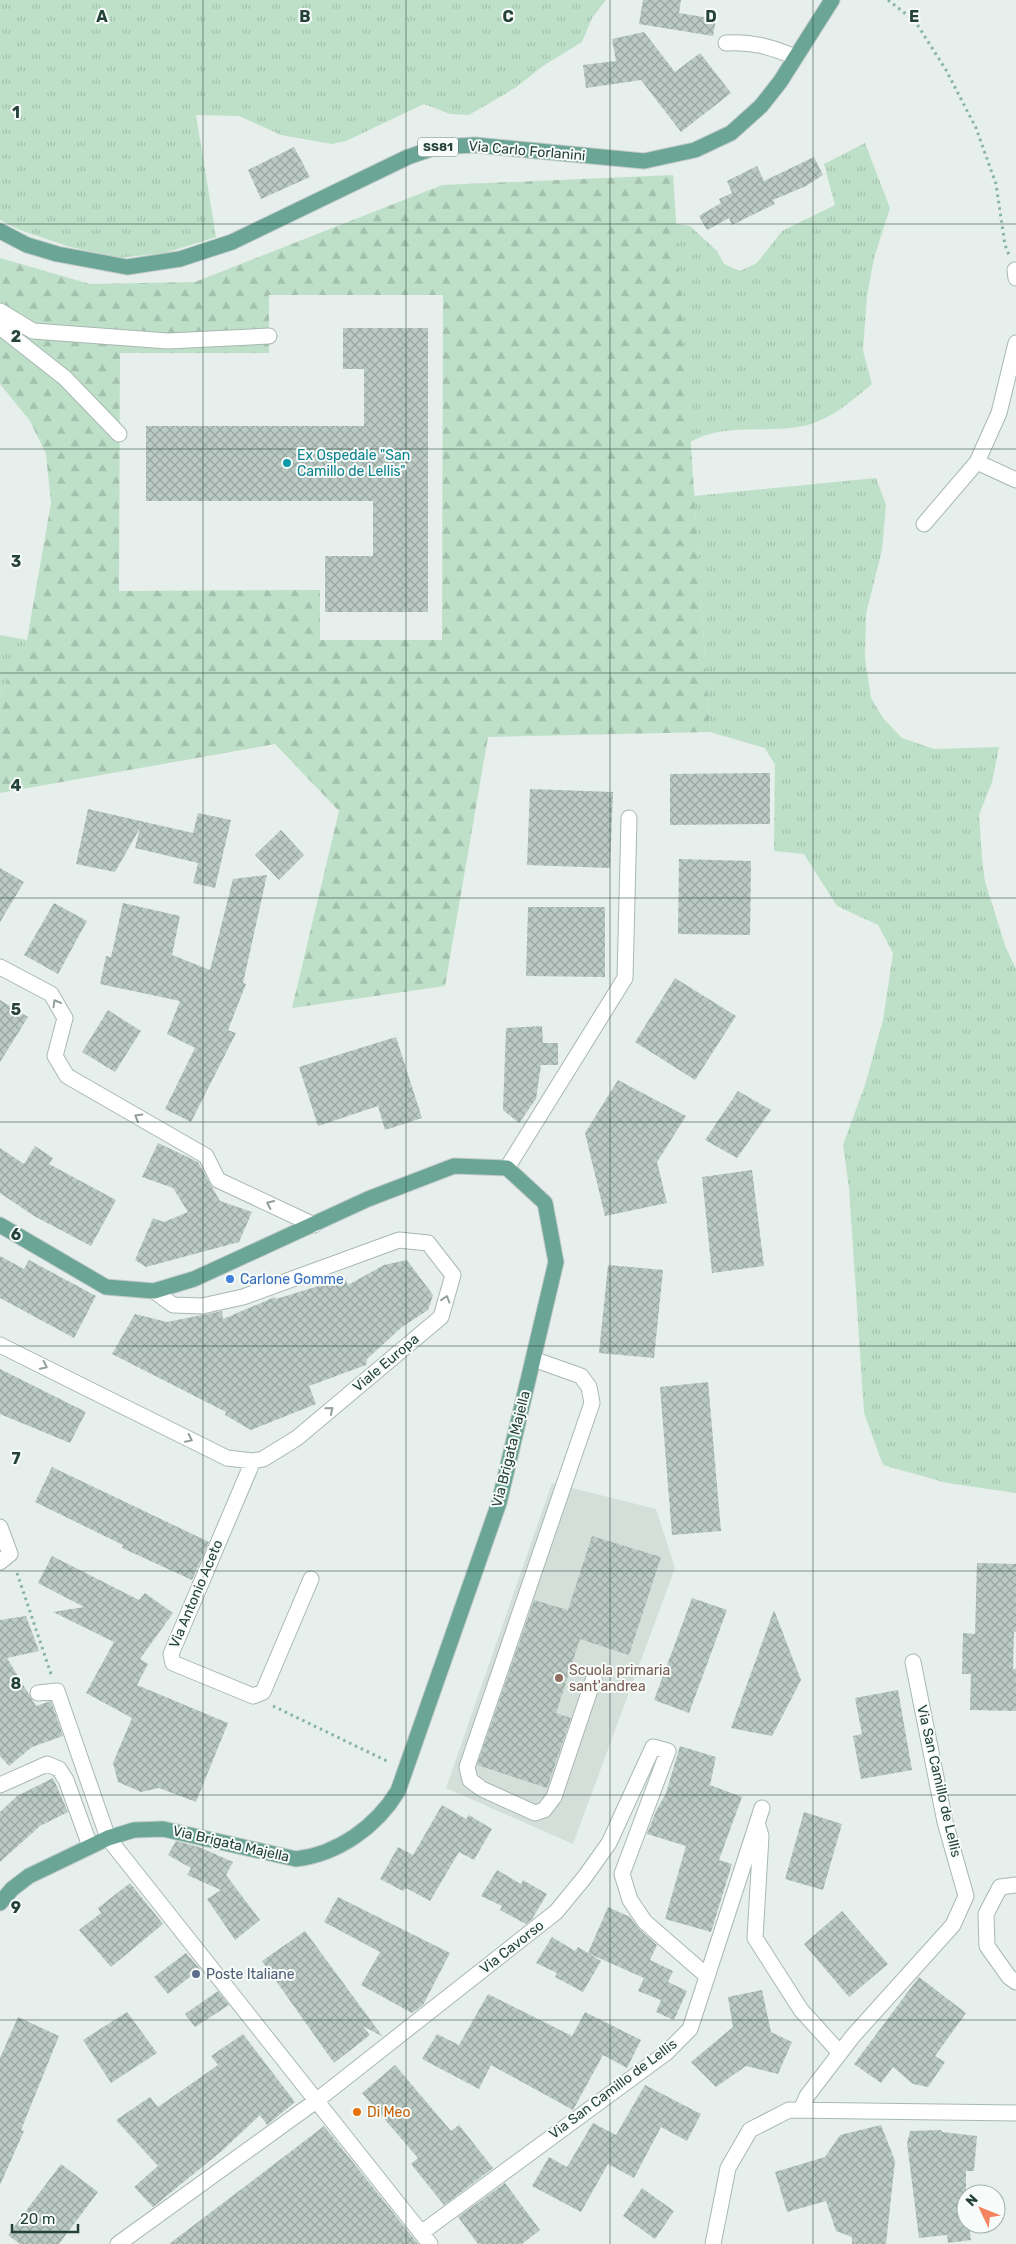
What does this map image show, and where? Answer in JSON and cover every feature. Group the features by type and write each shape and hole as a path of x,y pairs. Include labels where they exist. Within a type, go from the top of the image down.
{"main road":[{"name":"Via Carlo Forlanini","path":"0,232 27,245 57,254 128,267 180,259 232,242 408,157 437,147 475,145 644,161 695,150 731,133 761,106 780,82 832,0"},
{"path":"0,1225 106,1286 154,1291 194,1279 368,1199 454,1166 507,1168"},
{"name":"Via Brigata Majella","path":"0,1903 12,1889 29,1876 108,1838 134,1830 163,1829 296,1859 313,1857 336,1847 372,1824 387,1808 398,1791 499,1503 556,1262 545,1203 507,1168"}],"street":[{"path":"726,43 744,42 762,45 795,57"},
{"path":"0,311 33,331 168,341 269,336"},
{"path":"0,328 65,378 119,434"},
{"path":"924,524 977,462 999,413 1016,343"},
{"path":"977,462 1016,480"},
{"path":"507,1168 625,978 629,818"},
{"path":"0,967 51,994 65,1018 55,1056 67,1076 206,1156 218,1180 314,1225"},
{"name":"Viale Europa","path":"0,1345 227,1458 253,1461 263,1459 297,1438 441,1317 453,1276 428,1242 400,1240 243,1297 202,1306 173,1304 154,1291"},
{"path":"533,1359 581,1376 589,1388 592,1403 467,1766 470,1780 482,1789 535,1813 544,1810 554,1797 594,1678"},
{"name":"Via Antonio Aceto","path":"253,1461 171,1654 173,1663 253,1696 263,1692 311,1579"},
{"path":"0,1528 5,1558"},
{"name":"Via San Camillo de Lellis","path":"801,2110 807,2096 852,2036 953,1925 966,1896 945,1822 913,1662"},
{"path":"38,1694 57,1691"},
{"name":"Via San Camillo de Lellis","path":"57,1691 108,1838 425,2238 666,2053 690,2029 759,1815 761,1836 755,1938 801,2010 840,2053"},
{"name":"Via Cavorso","path":"118,2244 316,2102 556,1912 609,1843 653,1747 668,1751 622,1874 630,1900 645,1922 707,1976"},
{"path":"0,1785 47,1764 59,1769 66,1780 90,1846"},
{"path":"1016,1885 1000,1887 986,1914 987,1946 1009,1977 1016,1982"},
{"path":"713,2244 728,2168 750,2130 789,2110 1016,2113"}],"path":[{"path":"888,0 915,21 946,70 976,128 996,184 1005,245 1016,272"},
{"path":"5,1558 57,1691"},
{"path":"298,1718 392,1763"}],"shaded area":[{"name":"Scuola primaria sant'andrea","path":"552,1483 656,1509 675,1568 573,1844 446,1788"}],"green space":[{"path":"0,0 606,0 592,18 582,42 543,66 515,88 469,115 450,114 424,104 346,141 332,144 281,135 239,116 196,115 216,237 165,253 118,258 67,246 20,230 0,220"},
{"path":"865,143 890,208 874,258 867,296 863,351 872,384 832,415 813,423 789,428 718,432 690,442 676,224 690,226 717,251 724,264 740,271 757,263 782,231 835,205 824,164"},
{"path":"673,175 710,732 488,737 445,986 292,1008 339,811 275,744 0,793 0,696 27,640 51,503 46,454 30,421 0,384 0,258 90,284 195,282 442,185","holes":["269,295 443,295 442,640 320,640 320,590 119,591 120,353 269,353"]},
{"path":"876,478 886,505 882,550 866,614 865,658 871,698 883,718 902,738 934,749 999,747 992,782 979,815 985,882 1006,948 1016,969 1016,1493 947,1483 883,1465 864,1413 849,1188 843,1145 865,1085 883,1020 893,953 878,925 837,906 804,854 774,851 775,765 765,748 710,732 694,496"},
{"path":"0,635 27,640 0,696"}],"building":[{"path":"643,0 681,0 679,13 716,19 713,36 639,24"},
{"path":"644,32 675,72 700,53 731,93 681,132 641,80 586,88 583,65 616,61 612,39"},
{"path":"294,147 310,177 261,199 248,170"},
{"path":"814,157 823,175 806,186 773,200 775,204 732,225 729,218 707,230 699,216 721,203 719,199 732,193 727,181 757,166 764,181"},
{"name":"Ex Ospedale \"San Camillo de Lellis\"","path":"343,328 428,328 428,612 325,612 325,556 373,556 373,501 146,501 146,426 364,426 364,369 343,369"},
{"path":"770,773 770,824 670,825 670,774"},
{"path":"530,789 613,792 610,868 527,865"},
{"path":"88,809 193,833 198,813 231,820 215,888 193,883 198,863 135,848 140,828 115,872 76,864"},
{"path":"281,830 304,855 279,880 255,855"},
{"path":"679,859 751,861 750,935 678,934"},
{"path":"0,868 24,882 0,922"},
{"path":"267,875 243,983 246,984 228,1030 236,1033 191,1122 165,1109 195,1048 167,1034 180,1001 100,984 106,956 111,957 123,903 180,916 172,955 210,970 233,879"},
{"path":"54,903 87,921 58,974 24,955"},
{"path":"528,907 605,907 605,977 526,976"},
{"path":"675,978 736,1016 695,1080 635,1042"},
{"path":"0,1000 28,1017 0,1062"},
{"path":"108,1010 141,1031 115,1072 82,1052"},
{"path":"542,1026 543,1043 558,1043 558,1065 541,1065 536,1099 519,1123 503,1110 506,1028"},
{"path":"396,1037 422,1118 385,1130 378,1106 318,1126 299,1067"},
{"path":"618,1080 686,1116 657,1162 667,1203 605,1216 585,1133"},
{"path":"738,1091 771,1110 737,1158 705,1140"},
{"path":"158,1143 198,1162 220,1201 252,1212 239,1242 146,1267 135,1260 153,1218 164,1222 188,1212 173,1188 142,1177"},
{"path":"35,1146 53,1158 49,1164 116,1200 91,1246 34,1216 0,1193 0,1148 24,1164"},
{"path":"752,1170 764,1266 712,1273 702,1177"},
{"path":"0,1256 24,1269 29,1260 96,1296 74,1338 0,1298"},
{"path":"407,1260 433,1295 428,1310 402,1327 367,1359 366,1365 309,1386 316,1404 251,1430 225,1415 226,1412 112,1354 135,1314 167,1322 222,1311 223,1319 275,1297 276,1299 345,1278 348,1285 384,1265"},
{"path":"608,1265 663,1270 654,1358 599,1353"},
{"path":"0,1369 86,1412 70,1443 0,1414"},
{"path":"708,1382 721,1531 672,1535 660,1387"},
{"path":"52,1467 209,1542 192,1580 122,1548 123,1545 35,1502"},
{"path":"592,1536 661,1557 629,1655 580,1639 556,1713 571,1718 547,1788 477,1765 534,1600 568,1610"},
{"path":"52,1556 139,1600 145,1593 173,1613 140,1659 148,1664 137,1685 228,1723 196,1802 159,1788 141,1792 118,1782 113,1763 132,1718 86,1693 114,1642 53,1612 84,1607 38,1583"},
{"path":"977,1563 1016,1564 1016,1632 1014,1632 1013,1669 1016,1669 1016,1711 970,1710 971,1674 962,1674 963,1633 975,1634"},
{"path":"692,1598 727,1610 689,1713 654,1700"},
{"path":"774,1610 801,1680 772,1736 731,1728"},
{"path":"26,1616 39,1651 7,1658 36,1706 51,1701 63,1736 32,1747 9,1766 0,1756 0,1620"},
{"path":"898,1690 912,1770 861,1779 853,1736 862,1734 855,1698"},
{"path":"680,1746 716,1757 710,1785 742,1797 719,1860 732,1864 711,1932 665,1919 686,1846 647,1834 656,1811 666,1793"},
{"path":"53,1778 68,1812 40,1826 0,1862 0,1812 17,1796"},
{"path":"442,1805 466,1819 469,1815 492,1829 474,1860 459,1852 430,1901 406,1888 403,1891 380,1879 398,1847 413,1855"},
{"path":"804,1812 842,1824 823,1890 785,1879"},
{"path":"176,1841 199,1847 233,1862 226,1875 260,1920 235,1940 207,1899 221,1890 187,1875 191,1868 168,1855"},
{"path":"497,1870 521,1884 523,1880 547,1894 532,1919 526,1924 500,1910 502,1906 481,1896"},
{"path":"130,1883 163,1924 111,1967 79,1930 101,1913 98,1908"},
{"path":"338,1897 450,1953 423,2005 412,2013 361,1985 380,1952 324,1922"},
{"path":"608,1907 630,1917 639,1929 657,1945 650,1960 673,1971 668,1982 687,1991 674,2020 656,2012 661,2000 638,1991 644,1978 590,1954 601,1961 583,1992 555,1977 557,1973 536,1963 552,1937 575,1951 578,1947 588,1953"},
{"path":"842,1911 888,1964 849,1997 804,1944"},
{"path":"305,1931 383,2037 363,2026 370,2035 334,2063 262,1961"},
{"path":"186,1953 200,1969 168,1994 154,1977"},
{"path":"919,1977 966,2013 935,2056 945,2062 928,2087 913,2084 893,2067 881,2083 854,2064"},
{"path":"762,1990 771,2032 792,2042 778,2074 746,2066 716,2087 691,2062 733,2027 728,1997"},
{"path":"218,1991 229,2005 195,2027 185,2014"},
{"path":"488,1994 572,2036 585,2012 641,2040 627,2068 603,2055 573,2110 491,2065 479,2089 422,2059 437,2034 459,2045"},
{"path":"127,2012 157,2053 111,2083 83,2040"},
{"path":"18,2017 59,2036 21,2130 24,2131 0,2185 0,2058"},
{"path":"243,2034 295,2102 267,2125 260,2115 223,2150 153,2207 134,2187 158,2166 116,2120 150,2097 158,2107 218,2065 211,2056"},
{"path":"395,2065 451,2131 459,2125 493,2168 444,2205 411,2164 418,2158 362,2093"},
{"path":"645,2085 701,2114 687,2141 661,2127 634,2178 608,2164 581,2212 532,2186 549,2157 567,2167 593,2123 616,2135"},
{"path":"881,2125 895,2161 886,2244 852,2244 852,2237 836,2231 826,2201 787,2212 775,2172 825,2157 840,2135"},
{"path":"324,2126 418,2244 169,2244 294,2149"},
{"path":"941,2130 942,2132 977,2136 974,2171 966,2171 966,2184 956,2184 956,2234 970,2234 971,2240 948,2243 947,2235 919,2238 907,2143 910,2131"},
{"path":"61,2164 98,2192 59,2244 20,2244 8,2235"},
{"path":"505,2183 540,2230 522,2244 478,2244 458,2217"},
{"path":"642,2188 674,2211 655,2239 623,2216"}],"place":[{"name":"Ex Ospedale \"San Camillo de Lellis\"","path":"287,463"},
{"name":"Carlone Gomme","path":"230,1279"},
{"name":"Scuola primaria sant'andrea","path":"559,1678"},
{"name":"Poste Italiane","path":"196,1974"},
{"name":"Di Meo","path":"357,2112"}]}
